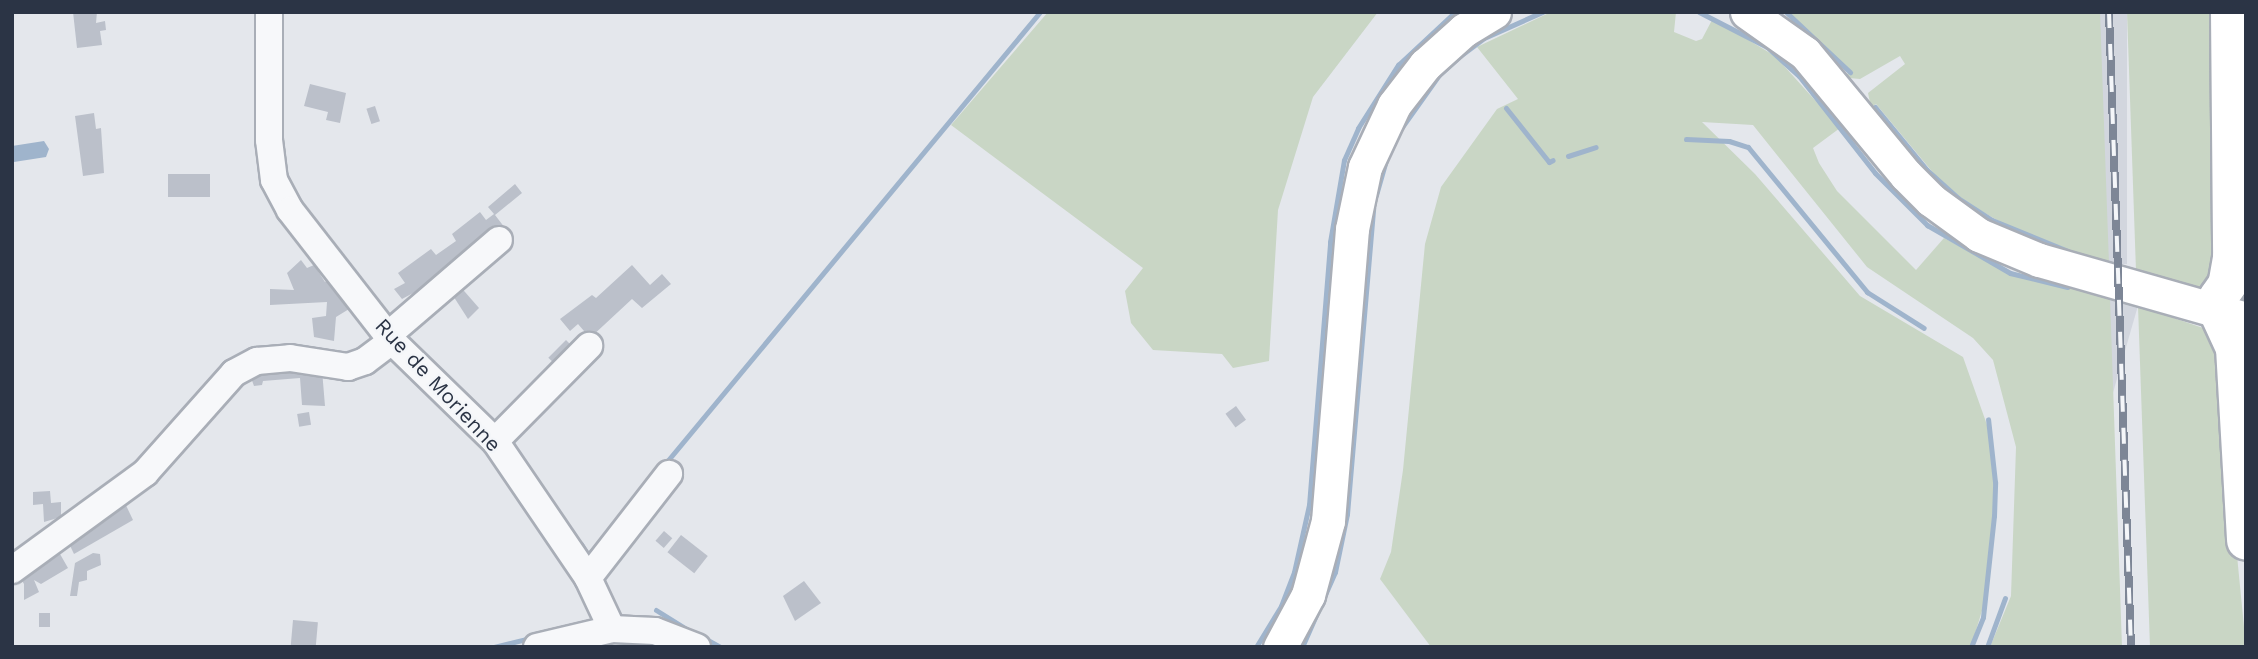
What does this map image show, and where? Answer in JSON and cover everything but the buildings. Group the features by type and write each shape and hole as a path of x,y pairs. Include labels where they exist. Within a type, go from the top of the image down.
{"highway":[{"path":"2230,12 2232,258 2227,285 2218,298 2232,315 2246,541"}],"main road":[{"path":"1280,647 1308,595 1328,521 1352,229 1365,167 1394,105 1424,65 1464,30 1494,12"},
{"path":"1747,12 1805,53 1906,175 1954,219 2039,260 2232,315"}],"street":[{"name":"Rue de Morienne","path":"269,12 269,140 274,180 290,210 390,338 495,441 588,578 612,629"},
{"path":"12,569 145,473 234,373 257,361 290,358 348,367 365,361 499,240"},
{"path":"495,441 589,346"},
{"path":"588,578 669,474"},
{"path":"537,647 612,629 655,631 697,647"}],"shaded area":[{"path":"2100,12 2127,12 2127,264 2100,264"},
{"path":"2110,298 2138,306 2042,641 2014,633"}],"green space":[{"path":"1048,12 1378,12 1313,97 1278,210 1269,361 1233,368 1222,354 1153,350 1131,323 1125,291 1143,268 951,125"},
{"path":"1551,12 1676,12 1674,32 1696,41 1702,39 1712,20 1725,26 1775,56 1840,128 1813,148 1819,163 1837,191 1916,270 1944,238 2010,273 2110,298 2122,647 1990,647 2011,596 2016,447 1993,360 1973,338 1867,267 1753,125 1702,122 1755,174 1860,296 1963,357 1992,439 1995,482 1987,594 1971,647 1431,647 1380,579 1391,552 1403,470 1425,244 1441,187 1497,109 1518,99 1477,47"},
{"path":"1786,12 2100,12 2109,264 2072,255 2070,250 2002,223 1966,202 1935,175 1876,104 1871,107 1868,93 1905,64 1900,56 1860,79 1849,78 1846,75 1850,71"},
{"path":"2127,12 2218,12 2221,265 2202,291 2136,271"},
{"path":"2138,306 2215,332 2246,647 2150,647"}],"water":[{"path":"44,141 49,149 46,157 14,162 12,146"}],"waterway":[{"path":"664,465 1040,12"},
{"path":"1256,647 1281,606 1294,572 1309,505 1330,242 1344,160 1358,128 1398,65 1455,12"},
{"path":"1402,127 1439,75 1460,56 1484,38 1542,12"},
{"path":"1699,12 1767,47 1799,76 1875,173 1927,225 2010,273 2067,287"},
{"path":"1786,12 1850,72"},
{"path":"1875,107 1927,170 1958,198 1992,220 2068,251"},
{"path":"1506,108 1549,162 1553,160"},
{"path":"1686,139 1729,141 1748,147 1867,292 1924,328"},
{"path":"1568,156 1596,147"},
{"path":"1376,195 1386,161"},
{"path":"1302,647 1335,572 1347,514 1373,208"},
{"path":"1971,647 1983,617 1994,516 1995,482 1988,419"},
{"path":"581,544 588,555 604,537"},
{"path":"1987,647 2005,598"},
{"path":"656,610 686,629"},
{"path":"494,647 531,638"},
{"path":"704,638 720,647"},
{"path":"624,642 655,647"}],"railway":[{"path":"2109,12 2131,647"}]}
